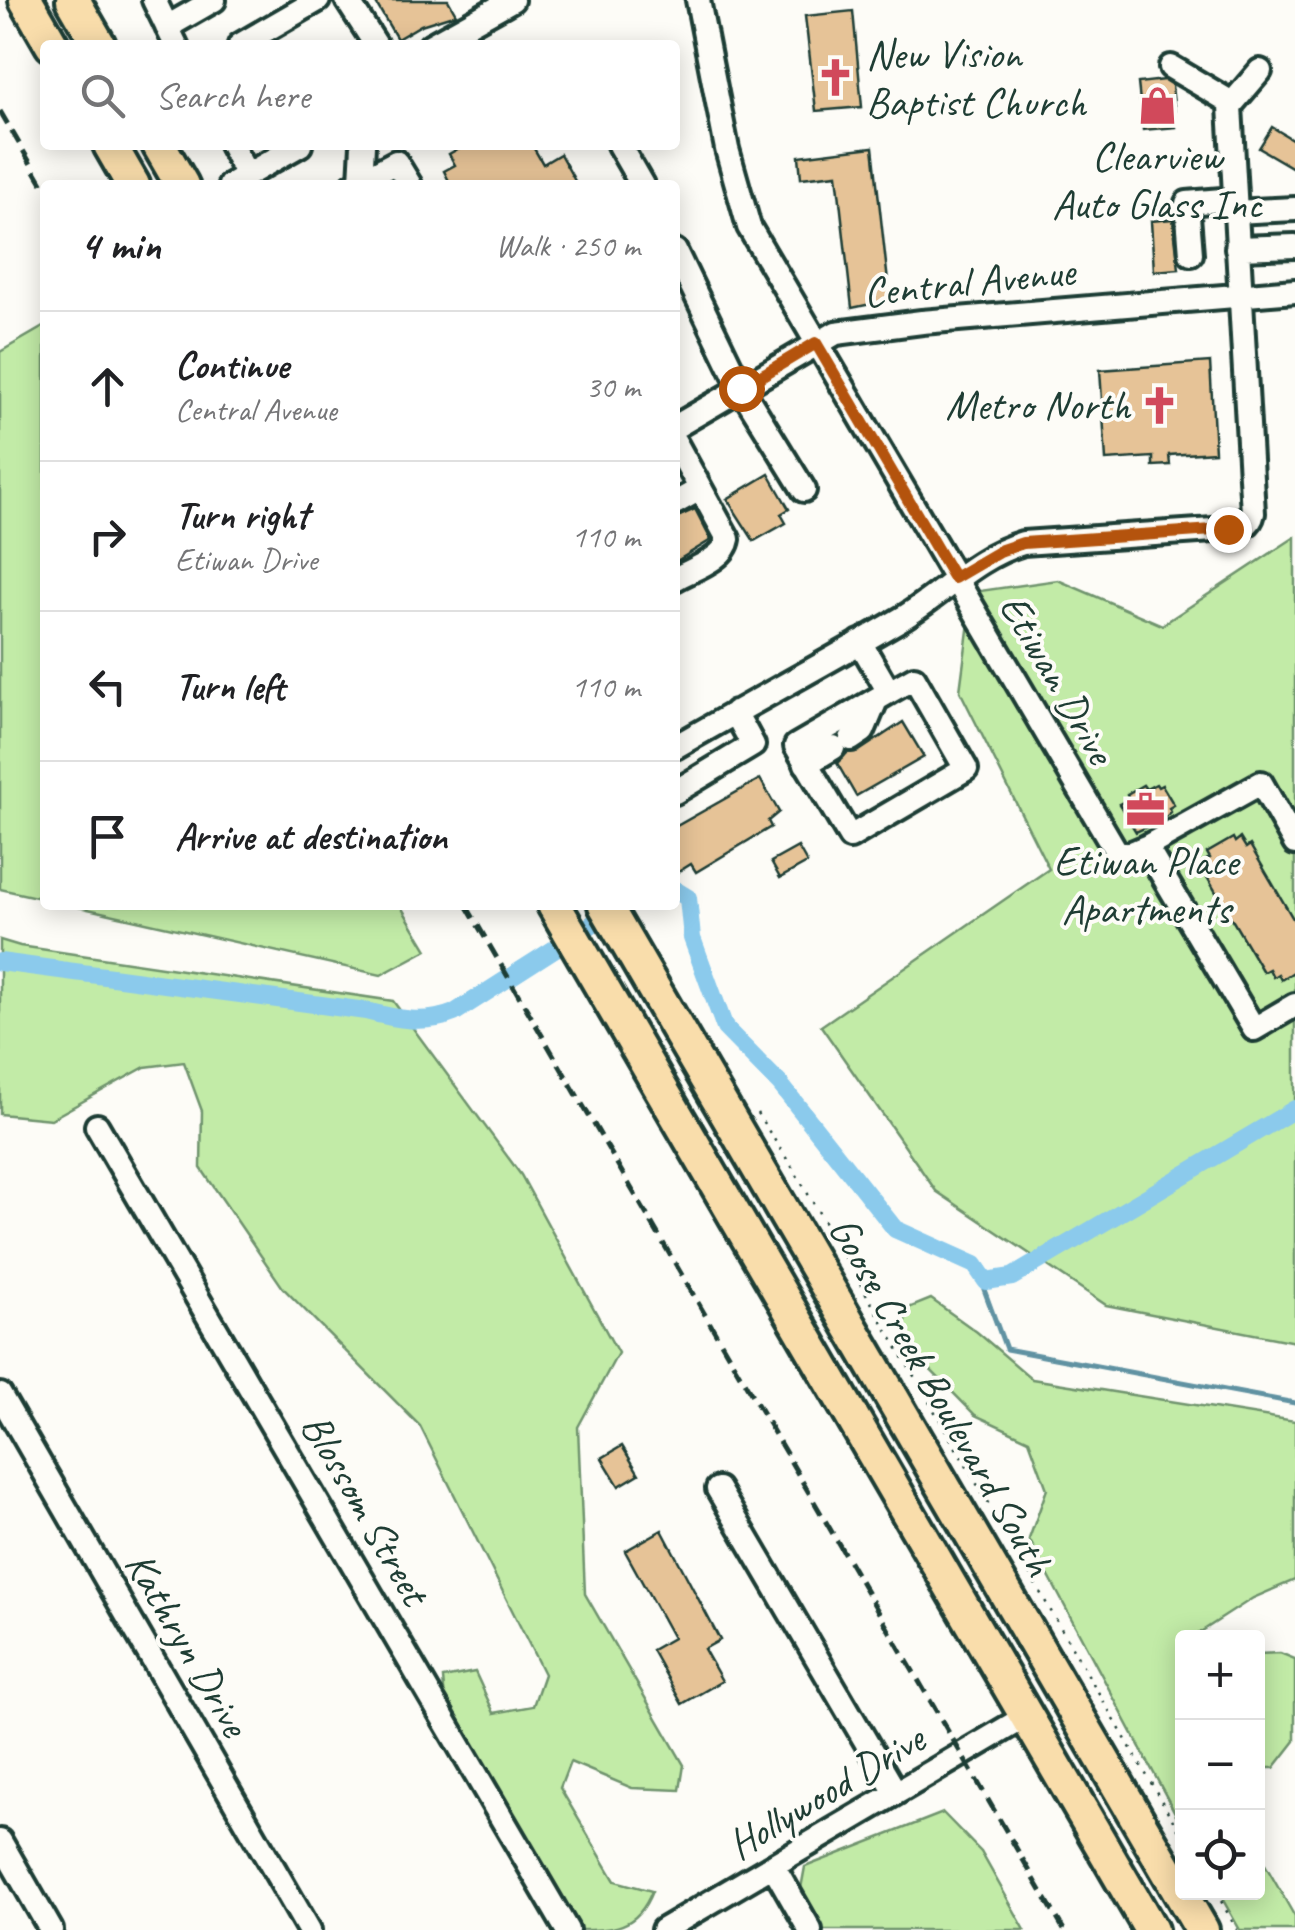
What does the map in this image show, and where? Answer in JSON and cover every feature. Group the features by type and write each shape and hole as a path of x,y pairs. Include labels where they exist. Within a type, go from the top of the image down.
{"highway":[{"path":"26,0 49,40"},
{"path":"73,0 97,40"},
{"path":"113,150 130,180"},
{"path":"161,150 179,180"},
{"path":"557,910 1151,1930"},
{"name":"Goose Creek Boulevard South","path":"609,910 1202,1930"},
{"path":"1008,1596 1028,1666 1027,1716"},
{"path":"1027,1716 1068,1728 1116,1780"}],"street":[{"path":"154,0 172,36 214,0"},
{"path":"249,40 318,0"},
{"path":"347,0 365,40"},
{"path":"440,40 512,0"},
{"name":"Etiwan Drive","path":"698,0 727,149 749,226 1116,851 1127,855 1146,847"},
{"path":"1171,66 1232,103"},
{"path":"680,744 906,616 954,578 1002,550 1023,543 1228,529 1251,522 1232,103 1260,71"},
{"path":"232,150 239,180 291,150"},
{"path":"357,180 362,150"},
{"path":"622,150 639,180"},
{"path":"361,180 393,154 407,180"},
{"path":"1192,254 1188,203 1295,209"},
{"path":"1237,248 1295,246"},
{"path":"680,261 741,388 804,490"},
{"name":"Central Avenue","path":"680,424 836,334 914,323 1295,291"},
{"path":"680,451 728,539 727,546 680,575"},
{"path":"680,500 700,489"},
{"path":"806,764 863,732 882,696 860,642"},
{"path":"914,678 966,768 850,838 806,764 796,746 914,678"},
{"path":"680,789 752,745 736,712"},
{"path":"1295,842 1261,783 1146,847 1254,1029 1295,1004"},
{"name":"Blossom Street","path":"97,1126 567,1930"},
{"name":"Kathryn Drive","path":"0,1395 309,1930"},
{"path":"718,1489 896,1793"},
{"name":"Hollywood Drive","path":"662,1930 1027,1716"},
{"path":"0,1841 52,1930"},
{"path":"774,1867 810,1930"}],"path":[{"path":"752,1106 794,1170 1175,1824"},
{"path":"1221,1900 1238,1930"}],"green space":[{"path":"40,329 40,898 0,889 0,352"},
{"path":"1295,537 1295,1342 1106,1305 936,1191 821,1026 1049,869 960,691 973,592 1058,580 1162,625"},
{"path":"92,910 403,910 427,950 381,975"},
{"path":"0,940 393,1001 521,1175 618,1353 578,1427 585,1594 684,1765 680,1790 632,1788 570,1762 560,1788 615,1881 652,1891 631,1920 612,1928 574,1930 446,1713 443,1678 475,1672 494,1713 533,1706 544,1674 420,1426 283,1288 201,1168 202,1111 184,1062 145,1067 51,1119 0,1114"},
{"path":"931,1299 1032,1379 1295,1421 1295,1580 1253,1598 1204,1630 1175,1630 1175,1813 1029,1539 1047,1489 1029,1440 975,1415 904,1343 906,1309"},
{"path":"1280,1653 1295,1659 1295,1741 1274,1768 1265,1768 1265,1654"},
{"path":"943,1813 981,1852 1025,1930 821,1930 799,1899 805,1867"},
{"path":"1265,1864 1295,1917 1295,1930 1240,1930 1223,1900 1265,1900"}],"building":[{"path":"374,0 448,0 456,14 421,25 397,39"},
{"name":"New Vision Baptist Church","path":"853,11 862,107 816,111 805,16"},
{"path":"1164,80 1172,85 1176,127 1143,130 1138,83"},
{"path":"1272,127 1295,141 1295,169 1259,148"},
{"path":"873,147 890,300 852,308 837,174 801,178 799,156"},
{"path":"456,150 535,150 543,164 560,154 574,180 448,180 444,171 455,165 449,154"},
{"path":"1173,219 1179,269 1154,271 1151,221"},
{"path":"1210,362 1215,452 1169,455 1170,465 1153,466 1153,457 1106,460 1100,370"},
{"path":"769,474 789,509 781,514 786,523 754,541 727,499"},
{"path":"695,509 711,540 680,559 680,516"},
{"path":"903,722 924,757 856,796 837,763 847,753 859,751"},
{"path":"760,779 779,812 768,821 771,827 696,872 691,864 680,871 680,824"},
{"name":"Etiwan Place Apartments","path":"1143,785 1146,789 1162,785 1174,805 1164,819 1136,832 1119,804"},
{"path":"1233,838 1235,842 1240,838 1246,848 1250,845 1295,922 1295,971 1281,980 1278,974 1273,977 1269,969 1263,972 1204,872 1209,869 1204,861 1210,858 1207,853"},
{"path":"798,847 807,863 780,878 771,862"},
{"path":"622,1446 639,1474 619,1486 602,1458"},
{"path":"662,1530 720,1640 704,1649 722,1681 682,1704 652,1650 673,1638 625,1551"}],"waterway":[{"path":"680,893 688,898 692,938 725,1028 780,1084 895,1229 975,1265 986,1281 1012,1277 1295,1109"},
{"path":"587,928 596,921"},
{"path":"0,962 421,1020 454,1013 562,944"},
{"path":"975,1265 1006,1349 1295,1403"}],"railway":[{"path":"0,111 40,180"},
{"path":"469,910 1064,1930"}],"place":[{"name":"New Vision Baptist Church","path":"836,78"},
{"name":"Clearview Auto Glass Inc","path":"1157,105"},
{"name":"Metro North","path":"1160,405"},
{"name":"Etiwan Place Apartments","path":"1146,810"}],"route":[{"path":"741,388 816,343 954,578 1002,550 1023,543 1228,529"}]}
